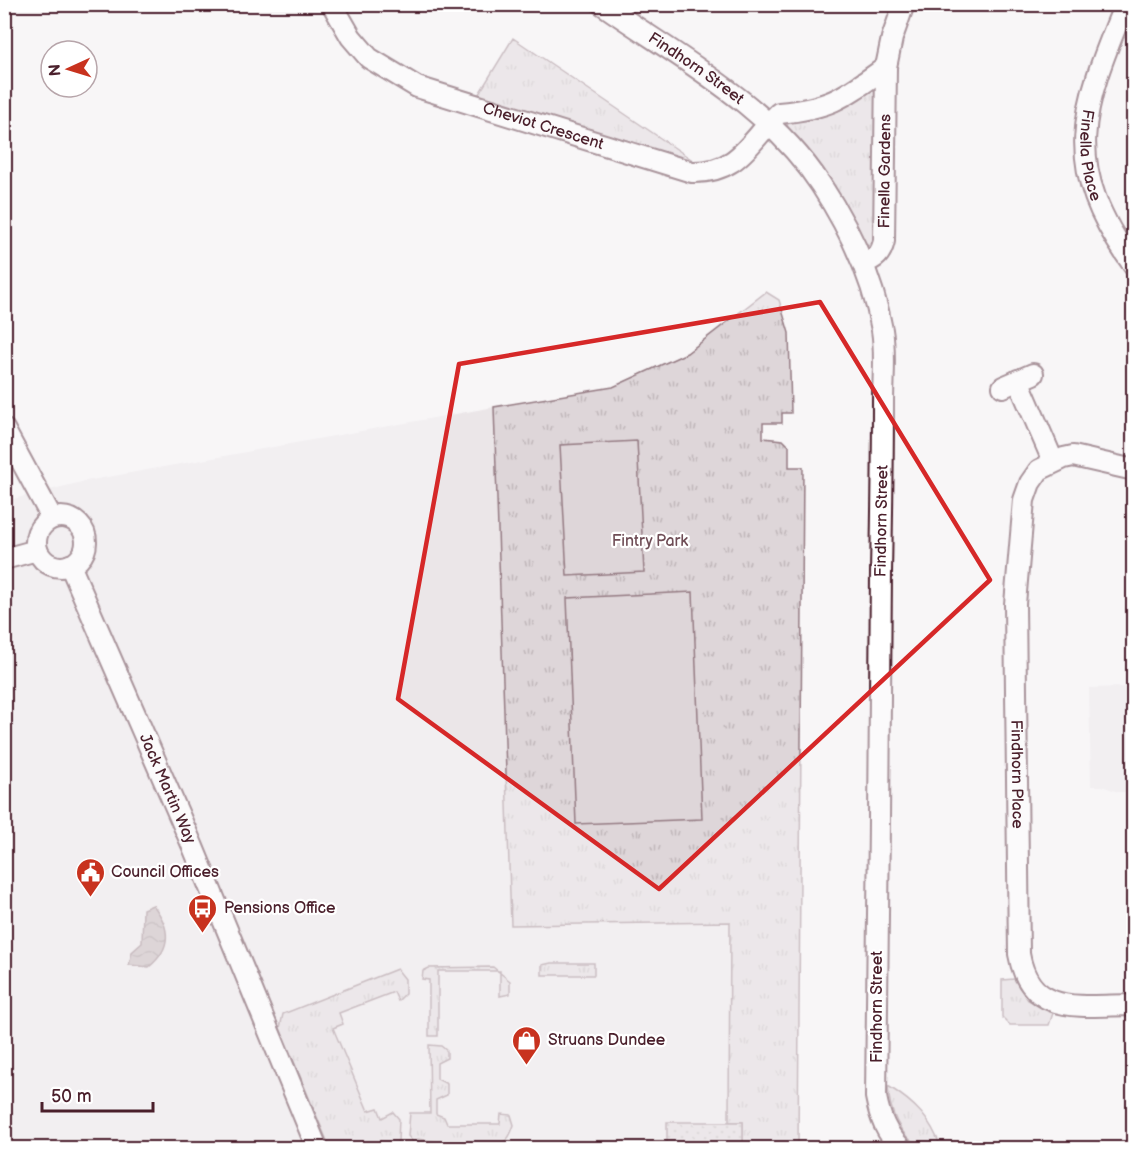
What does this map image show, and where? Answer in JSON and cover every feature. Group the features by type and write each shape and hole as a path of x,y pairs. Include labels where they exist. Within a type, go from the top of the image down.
{"street":[{"name":"Cheviot Crescent","path":"332,4 351,37 369,58 417,87 692,172 711,173 731,165 770,123"},
{"name":"Findhorn Street","path":"602,4 770,123 820,183 845,224 863,263 882,333 876,1097 880,1117 891,1138 901,1149"},
{"name":"Finella Gardens","path":"863,263 875,259 882,252 884,241 886,68 892,38 904,4"},
{"name":"Finella Place","path":"1125,4 1095,76 1084,132 1086,161 1093,194 1107,228 1134,266"},
{"path":"770,123 779,113 814,110 843,99 886,68"},
{"path":"1018,380 1053,461 1073,456 1134,470"},
{"path":"4,429 52,518"},
{"name":"Findhorn Place","path":"1053,461 1039,470 1030,483 1024,500 1015,604 1019,954 1022,972 1029,985 1041,996 1056,1004 1134,1005"},
{"path":"52,518 71,518 81,525 85,533 86,549 81,557 70,565 51,565 41,557 37,549 37,534 44,522 52,518"},
{"path":"4,559 37,549"},
{"name":"Jack Martin Way","path":"70,565 194,847 317,1149"}],"highlighted area":[{"path":"820,302 990,580 659,889 398,699 459,364"}],"shaded area":[{"path":"494,407 511,925 730,922 729,1121 743,1148 5,1148 5,501 86,481"},
{"path":"1127,687 1128,792 1118,792 1102,786 1091,786 1089,688"}],"green space":[{"path":"513,38 697,163 477,97"},
{"path":"868,91 875,91 878,96 877,241 868,246 860,242 787,129 788,121 830,111"},
{"name":"Fintry Park","path":"766,292 779,300 789,333 791,413 782,413 782,423 763,423 763,438 783,440 789,446 789,467 803,467 798,1148 743,1148 743,1122 729,1122 730,922 511,925 494,407 613,387 687,353"},
{"path":"637,441 644,572 567,576 560,445"},
{"path":"693,592 702,819 576,824 567,598"},
{"path":"594,963 594,975 542,975 542,965"},
{"path":"493,967 498,971 438,971 438,1036 429,1036 429,980 422,979 423,971 429,968"},
{"path":"397,969 405,979 405,994 398,1001 394,992 339,1013 343,1024 333,1028 368,1111 378,1108 382,1118 393,1112 399,1119 398,1141 392,1148 330,1148 280,1028 283,1014"},
{"path":"500,973 510,981 510,994 500,996"},
{"path":"1014,979 1028,1000 1053,1013 1049,1025 1010,1025 1002,1017 1002,980"},
{"path":"429,1045 441,1046 447,1051 447,1058 437,1063 437,1079 447,1084 447,1095 436,1100 436,1114 444,1117 447,1124 500,1124 501,1114 511,1115 514,1125 507,1140 486,1146 475,1146 418,1139 416,1146 408,1136 410,1113 430,1113"},
{"path":"888,1086 921,1112 932,1128 941,1148 922,1148 901,1130 890,1104"},
{"path":"667,1122 743,1122 743,1148 667,1148"}],"water":[{"path":"153,905 166,930 162,953 149,967 129,965 132,952 142,943 143,909"}],"place":[{"name":"Council Offices","path":"90,898"},
{"name":"Pensions Office","path":"203,934"},
{"name":"Struans Dundee","path":"527,1066"}]}
